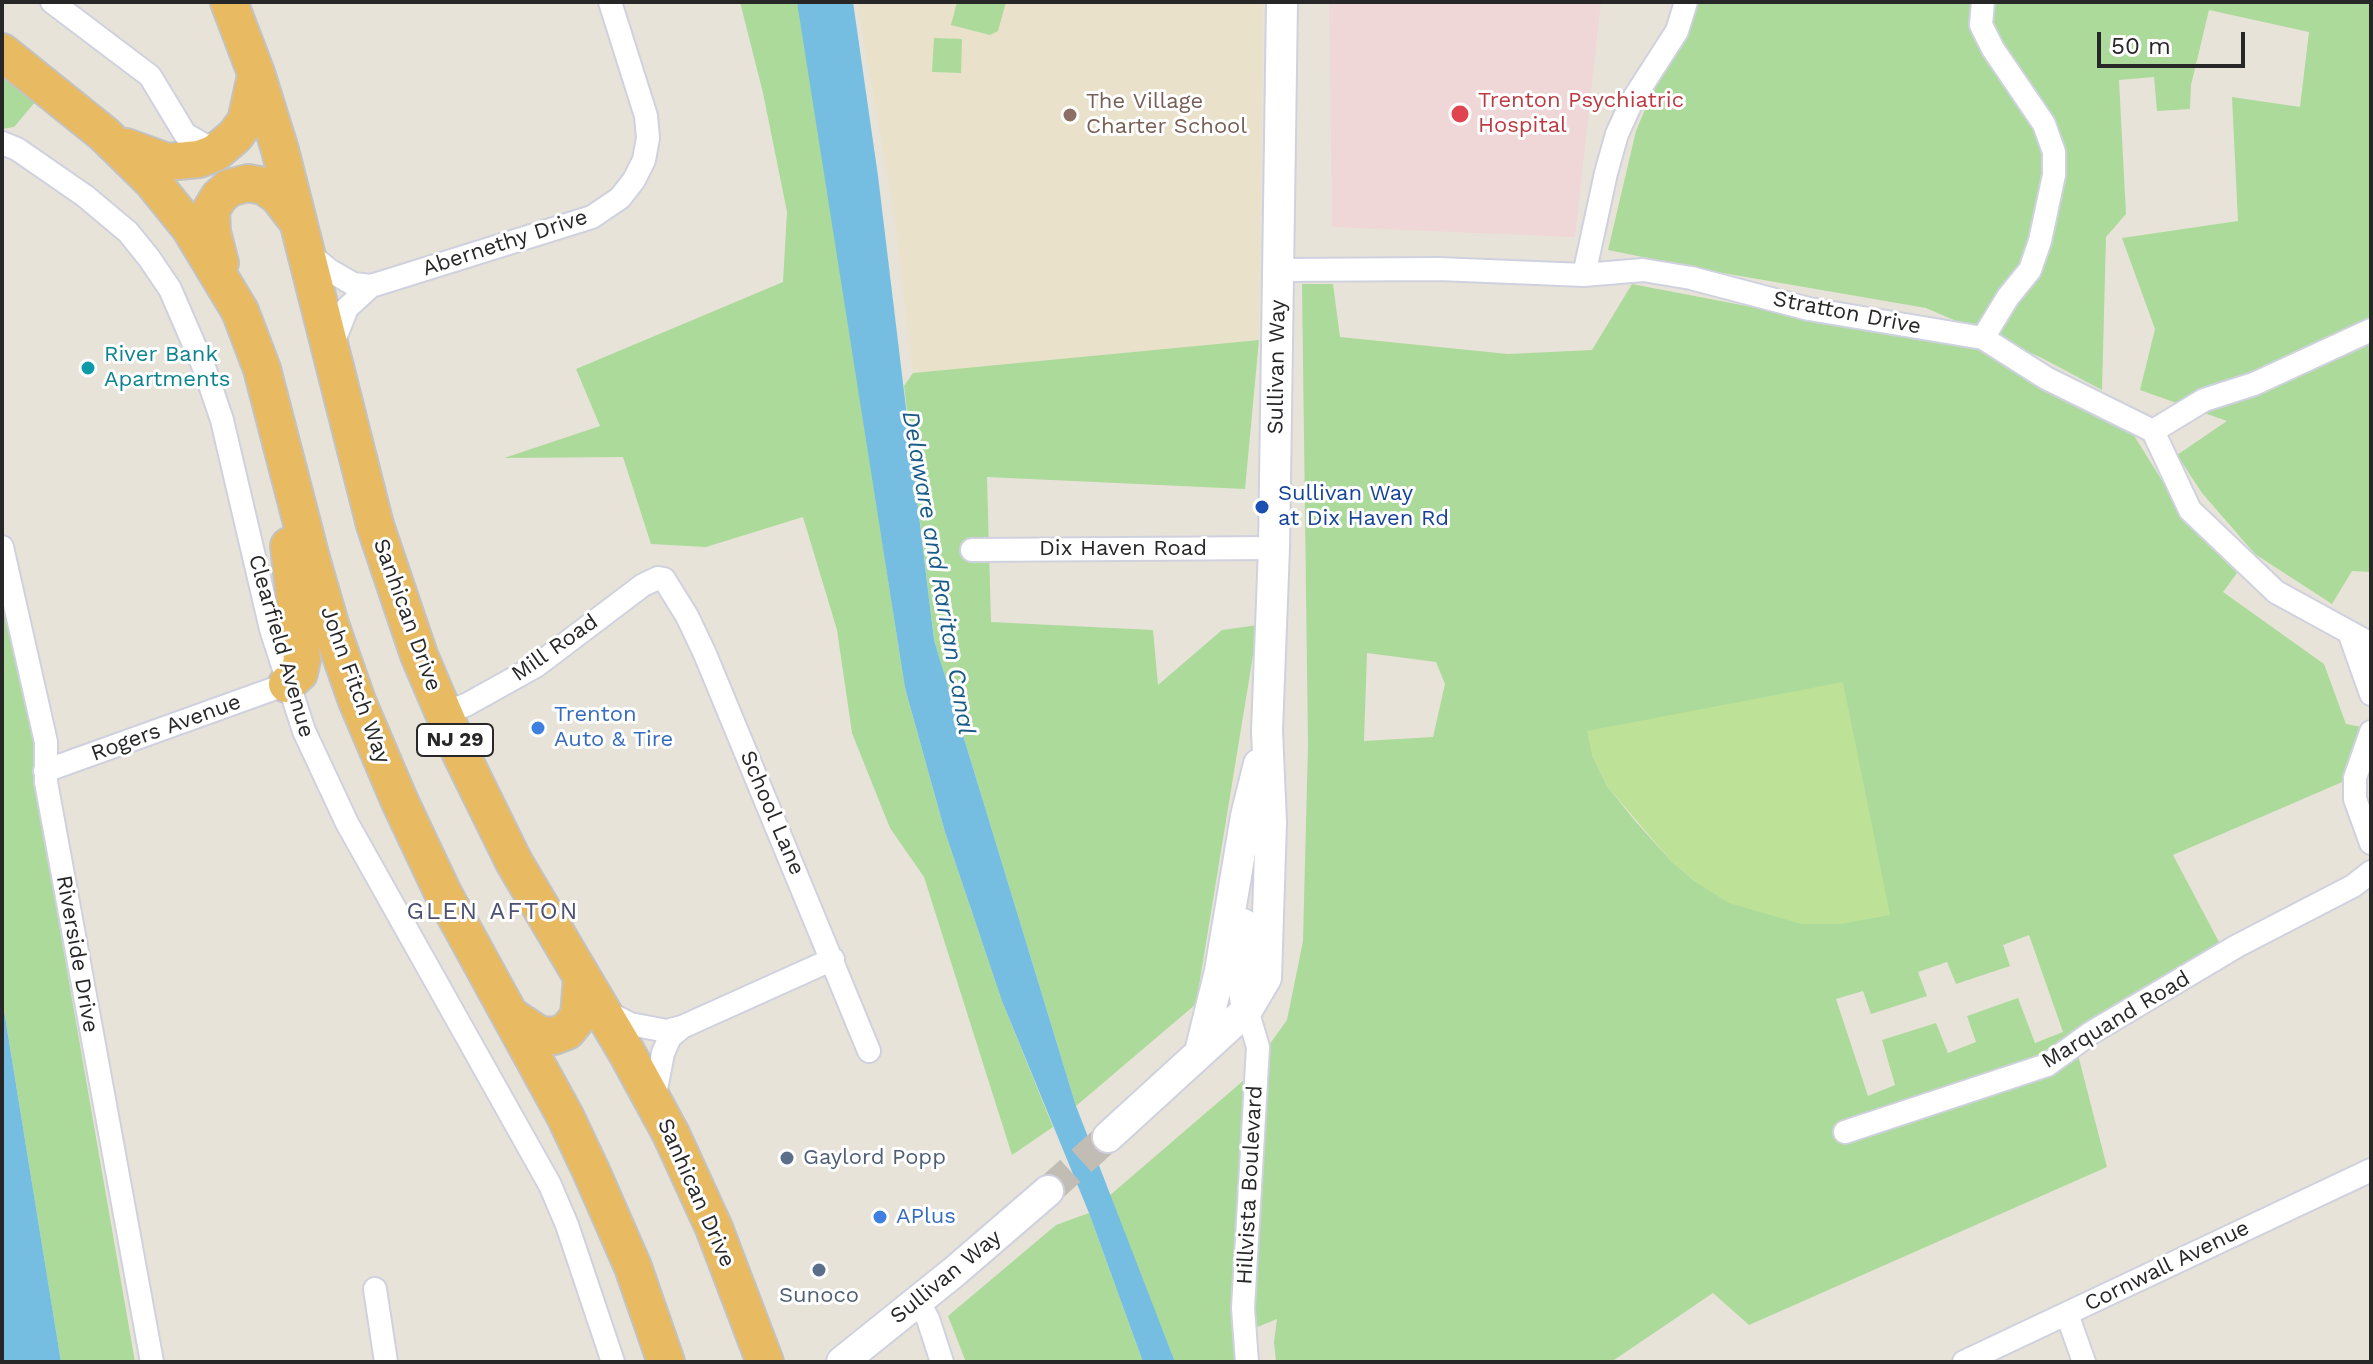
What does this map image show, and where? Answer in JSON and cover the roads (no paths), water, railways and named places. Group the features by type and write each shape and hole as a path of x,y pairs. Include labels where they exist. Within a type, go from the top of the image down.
{"highway":[{"name":"Sanhican Drive","path":"229,2 256,73 399,603 443,713 514,862 654,1100 714,1228 765,1362"},
{"path":"104,134 137,152 167,162 199,159 223,147 246,121 256,73 254,2"},
{"name":"John Fitch Way","path":"2,52 104,134 137,165 190,228 228,290 262,369 331,627 357,701 431,867 565,1116 617,1228 666,1362"},
{"path":"228,290 218,259 211,220 214,203 223,192 242,183 264,186 278,196 302,237"},
{"path":"287,684 299,673 302,659 289,542 288,468"},
{"path":"511,1016 540,1035 554,1036 567,1031 591,992"}],"main road":[{"name":"Sullivan Way","path":"1108,1137 1247,1010 1266,978 1271,822 1267,731 1274,548 1282,2"},
{"name":"Sullivan Way","path":"1200,1052 1220,971 1246,816 1267,731"},
{"path":"1239,860 1243,919 1242,978 1247,1010"},
{"name":"Sullivan Way","path":"842,1362 1048,1191"}],"street":[{"path":"52,2 150,76 185,134 204,145 223,147"},
{"name":"Abernethy Drive","path":"331,347 347,308 371,286 592,217 620,198 639,170 648,138 646,116 610,2"},
{"path":"1584,275 1617,134 1632,101 1677,31 1686,2"},
{"path":"1983,2 1981,25 1993,49 2044,124 2054,152 2054,175 2040,241 2030,270 2008,297 1983,338"},
{"name":"Clearfield Avenue","path":"2,143 17,149 85,196 128,232 170,289 205,370 222,420 271,629 312,751 347,823 550,1185 567,1225 613,1362"},
{"path":"302,237 329,270 353,284 371,286"},
{"name":"Stratton Drive","path":"1278,270 1439,269 1584,275 1643,270 1691,278 1809,309 1983,338 2046,378 2153,431"},
{"path":"2371,330 2254,384 2204,400 2153,431 2190,510 2276,592 2371,644"},
{"name":"Riverside Drive","path":"2,547 46,742 45,771 152,1362"},
{"name":"Dix Haven Road","path":"972,550 1274,548"},
{"name":"Mill Road","path":"443,713 466,705 536,666 643,585 658,578 664,579"},
{"name":"School Lane","path":"664,579 687,616 705,654 869,1051"},
{"path":"2349,632 2371,694"},
{"name":"Rogers Avenue","path":"45,771 287,684"},
{"path":"2371,732 2355,778 2355,799 2371,843"},
{"name":"Marquand Road","path":"1845,1132 2047,1065 2091,1033 2237,946 2353,886 2371,872"},
{"path":"591,992 630,1024 667,1031 833,959"},
{"name":"Hillvista Boulevard","path":"1247,1010 1258,1047 1243,1308 1247,1362"},
{"path":"654,1100 663,1053 670,1037 682,1027"},
{"name":"Cornwall Avenue","path":"1964,1362 2371,1170"},
{"path":"375,1289 386,1362"},
{"path":"918,1301 928,1319 942,1362"},
{"path":"2067,1314 2084,1362"}],"water":[{"path":"797,2 853,2 878,176 934,640 1076,1106 1175,1362 1143,1362 1089,1213 1002,1001 945,832 905,688"},
{"path":"2,998 61,1362 2,1362"}],"tunnel":[{"path":"1048,1191 1108,1137"}],"place":[{"name":"Trenton Psychiatric Hospital","path":"1460,114"},
{"name":"The Village Charter School","path":"1070,115"},
{"name":"River Bank Apartments","path":"88,368"},
{"name":"Sullivan Way at Dix Haven Rd","path":"1262,507"},
{"name":"Trenton Auto & Tire","path":"538,728"},
{"name":"Gaylord Popp","path":"787,1158"},
{"name":"APlus","path":"880,1217"},
{"name":"Sunoco","path":"819,1270"}],"district":[{"name":"GLEN AFTON","path":"493,912"}],"water label":[{"name":"Delaware and Raritan Canal","path":"938,573"}]}
